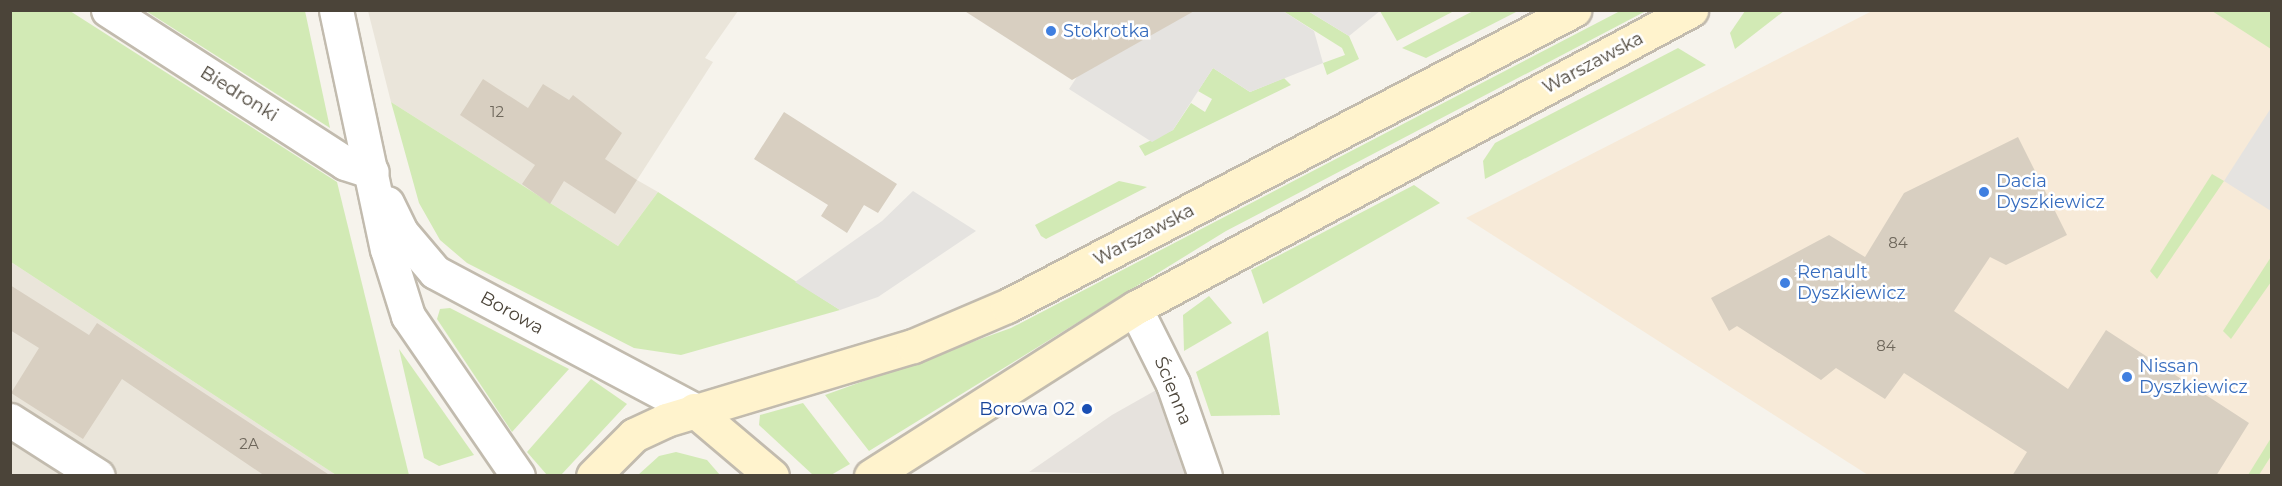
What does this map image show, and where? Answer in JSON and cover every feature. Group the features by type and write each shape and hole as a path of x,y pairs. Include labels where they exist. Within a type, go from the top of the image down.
{"main road":[{"name":"Warszawska","path":"593,476 634,435 694,410 913,345 1007,306 1574,10"},
{"name":"Warszawska","path":"871,476 1135,308 1691,10"},
{"path":"694,410 772,476"}],"street":[{"name":"Biedronki","path":"108,10 345,163 372,172"},
{"name":"Borowa","path":"336,10 387,249 408,316 518,476"},
{"name":"Borowa","path":"372,172 401,232 435,272 694,410"},
{"name":"Ścienna","path":"1135,308 1173,384 1205,476"},
{"path":"10,420 98,476"}],"shaded area":[{"path":"1380,10 1349,36 1308,11"},
{"path":"368,11 738,11 705,58 713,62 637,180 658,192 618,246 391,102"},
{"path":"1120,11 1283,11 1314,31 1323,63 1250,92 1213,68 1173,130 1152,142 1069,89"},
{"path":"1872,11 2271,11 2271,475 1868,475 1466,218"},
{"path":"2271,108 2271,211 2224,181"},
{"path":"913,191 976,231 878,297 840,310 795,282 882,221"},
{"path":"11,262 336,475 11,475"},
{"path":"1158,389 1189,475 1029,472 1112,415"}],"green space":[{"path":"1380,10 1454,11 1397,41"},
{"path":"1475,10 1518,11 1426,58 1402,48"},
{"path":"10,11 70,11 337,182 409,475 336,475 11,262"},
{"path":"146,11 305,11 330,128"},
{"path":"1283,11 1308,11 1349,36 1359,59 1327,75 1323,63 1345,55 1342,48"},
{"path":"1620,11 1646,11 1226,231 869,451 825,395 1011,328"},
{"path":"1745,11 1784,11 1735,49 1730,33"},
{"path":"2212,11 2271,11 2271,49"},
{"path":"1678,48 1706,65 1485,179 1483,161 1495,143"},
{"path":"1213,68 1250,92 1284,78 1291,85 1145,156 1139,146 1173,130 1191,103 1205,112 1212,99 1198,91"},
{"path":"391,102 618,246 658,192 840,310 681,355 634,348 467,263 440,240 419,203"},
{"path":"2212,174 2224,181 2157,279 2150,271"},
{"path":"1119,181 1147,187 1046,239 1041,236 1035,225"},
{"path":"1414,185 1440,203 1263,304 1251,270"},
{"path":"2271,257 2271,282 2231,339 2223,331"},
{"path":"1209,296 1232,323 1184,351 1183,315"},
{"path":"450,308 569,369 512,432 437,319 440,309"},
{"path":"1268,331 1280,415 1211,416 1196,372"},
{"path":"399,349 474,455 439,466 424,458"},
{"path":"591,379 627,404 561,475 547,475 527,452"},
{"path":"803,403 850,464 831,475 813,475 759,425 760,415"},
{"path":"2271,438 2271,456 2259,475 2248,475"},
{"path":"676,452 707,460 720,475 638,475 659,456"}],"building":[{"name":"Stokrotka","path":"963,10 1196,10 1072,80"},
{"path":"483,79 528,108 543,84 569,100 573,95 622,133 605,159 637,180 615,214 564,181 550,204 522,184 535,165 460,115"},
{"path":"784,112 897,184 878,213 864,205 847,233 821,216 828,205 754,159"},
{"path":"2018,137 2067,235 2006,265 1990,257 1954,311 2068,389 2106,330 2249,423 2216,476 2012,476 2027,452 1904,373 1885,399 1836,368 1821,380 1737,326 1729,331 1711,298 1829,235 1865,257 1904,193"},
{"path":"10,285 89,335 97,323 331,476 265,476 122,379 83,439 11,393 39,348 10,330"}],"place":[{"name":"Stokrotka","path":"1051,31"},
{"name":"Dacia Dyszkiewicz","path":"1984,192"},
{"name":"Renault Dyszkiewicz","path":"1785,283"},
{"name":"Nissan Dyszkiewicz","path":"2127,377"},
{"name":"Borowa 02","path":"1087,409"}]}
